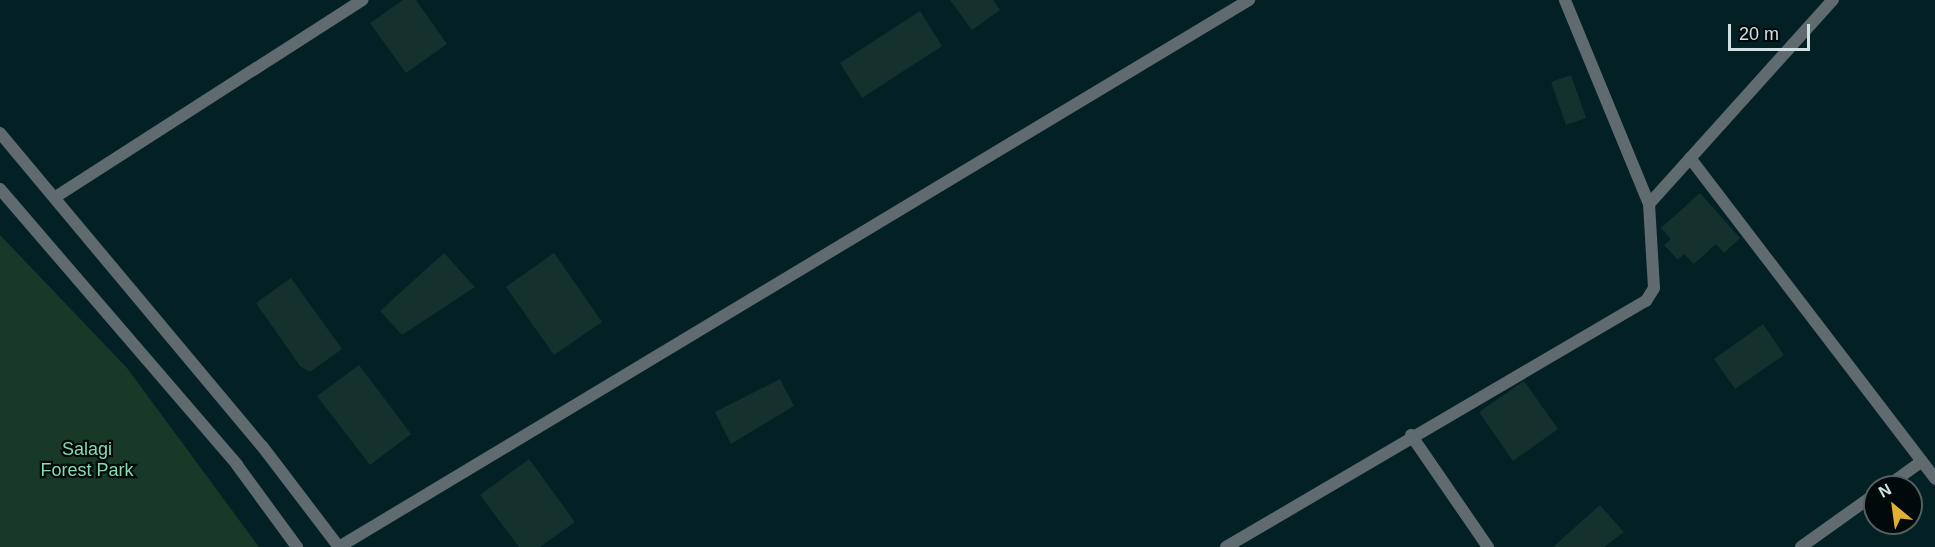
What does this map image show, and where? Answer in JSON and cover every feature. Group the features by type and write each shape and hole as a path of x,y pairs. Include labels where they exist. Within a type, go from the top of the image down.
{"street":[{"path":"57,196 362,0"},
{"path":"0,133 57,196 262,446 339,547 1249,0"},
{"path":"1226,547 1411,435 1646,301 1654,288 1649,204 1565,0"},
{"path":"1649,204 1833,0"},
{"path":"1690,158 1935,479"},
{"path":"0,189 237,465 297,547"},
{"path":"1411,435 1488,547"},
{"path":"1903,475 1922,461"},
{"path":"1801,547 1863,503"}],"green space":[{"name":"Salagi Forest Park","path":"0,235 127,368 259,547 0,547"}],"building":[{"path":"403,0 416,0 447,44 406,73 370,23"},
{"path":"950,0 993,0 1000,10 972,30"},
{"path":"920,11 942,46 862,98 840,63"},
{"path":"1571,75 1586,118 1566,125 1551,82"},
{"path":"1700,193 1740,238 1724,253 1716,244 1694,264 1684,254 1678,260 1664,245 1671,239 1661,228"},
{"path":"444,253 475,287 402,335 380,311"},
{"path":"554,253 602,322 554,355 506,287"},
{"path":"291,278 342,349 310,372 300,366 256,303"},
{"path":"1763,324 1784,355 1735,389 1714,359"},
{"path":"359,365 411,434 370,465 317,396"},
{"path":"780,379 794,406 731,444 715,412"},
{"path":"1524,381 1558,429 1513,461 1479,412"},
{"path":"529,459 575,522 540,547 519,547 480,495"},
{"path":"1600,505 1624,532 1604,547 1553,547"}]}
